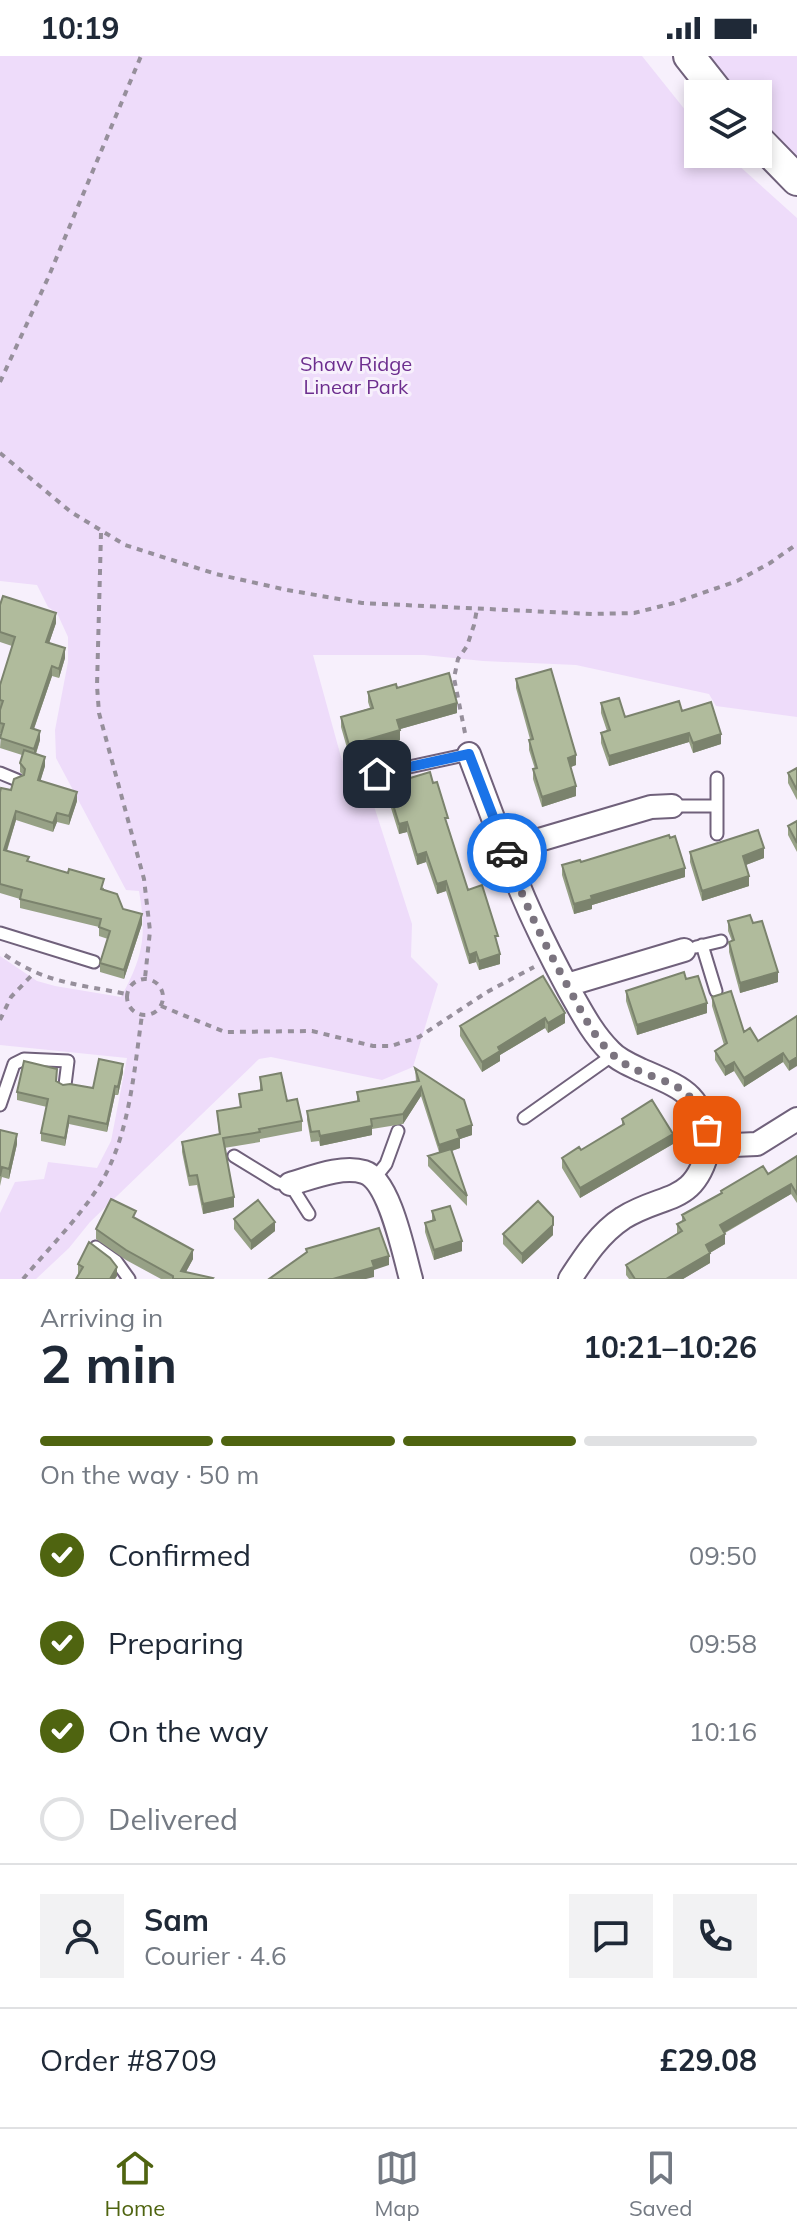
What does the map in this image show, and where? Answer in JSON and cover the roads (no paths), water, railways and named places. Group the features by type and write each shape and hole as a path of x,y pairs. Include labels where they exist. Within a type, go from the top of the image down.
{"main road":[{"path":"689,56 708,80"},
{"path":"772,154 797,180"}],"street":[{"path":"469,754 518,889 590,1028 613,1055 626,1064 668,1082 691,1096 702,1114 709,1146 701,1171 689,1188 678,1196 624,1217 599,1238 570,1279"},
{"path":"505,850 651,807 672,806"},
{"path":"567,985 693,947"},
{"path":"709,1146 757,1144 797,1119"},
{"path":"290,1184 346,1171 363,1171 374,1179 387,1200 411,1279"}],"lane":[{"path":"377,774 469,754"},
{"path":"0,773 17,780"},
{"path":"717,778 717,834"},
{"path":"672,806 717,806"},
{"path":"0,933 94,962"},
{"path":"716,991 693,947 721,941"},
{"path":"524,1118 613,1055"},
{"path":"0,1105 14,1064 24,1059 68,1061 65,1085"},
{"path":"374,1179 386,1164 398,1131"},
{"path":"234,1156 278,1183 290,1184 309,1214"},
{"path":"96,1247 116,1261 129,1279"}],"park label":[{"name":"Shaw Ridge Linear Park","path":"356,374"}]}
